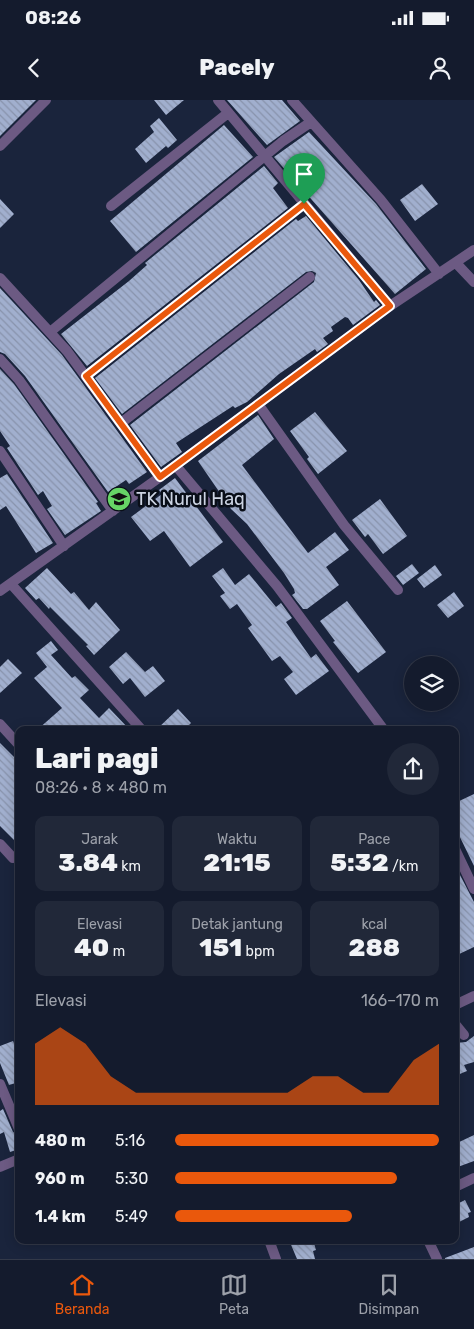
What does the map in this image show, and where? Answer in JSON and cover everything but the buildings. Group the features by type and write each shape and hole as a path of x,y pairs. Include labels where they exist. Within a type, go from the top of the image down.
{"street":[{"path":"0,146 46,100"},
{"path":"218,100 390,306"},
{"path":"292,100 381,200 439,274"},
{"path":"111,206 228,113"},
{"path":"50,332 264,157 311,122"},
{"path":"86,376 304,204"},
{"path":"0,592 176,466 390,306 474,250"},
{"path":"456,263 474,282"},
{"path":"121,423 310,277"},
{"path":"0,278 50,332 86,376 160,477"},
{"path":"0,360 19,380 113,510"},
{"path":"258,404 344,525 398,590"},
{"path":"0,451 64,546"},
{"path":"176,466 277,586 381,726"},
{"path":"10,584 138,726"},
{"path":"0,724 15,740"},
{"path":"0,844 12,858"},
{"path":"459,857 474,889"},
{"path":"459,1003 474,996"},
{"path":"459,1029 464,1035"},
{"path":"0,1084 15,1120"},
{"path":"0,1168 15,1161"},
{"path":"459,1185 474,1178"},
{"path":"270,1244 276,1259"},
{"path":"430,1244 437,1259"}],"place":[{"name":"TK Nurul Haq","path":"119,499"}],"route":[{"path":"304,204 390,306 160,477 86,376 304,204"}]}
